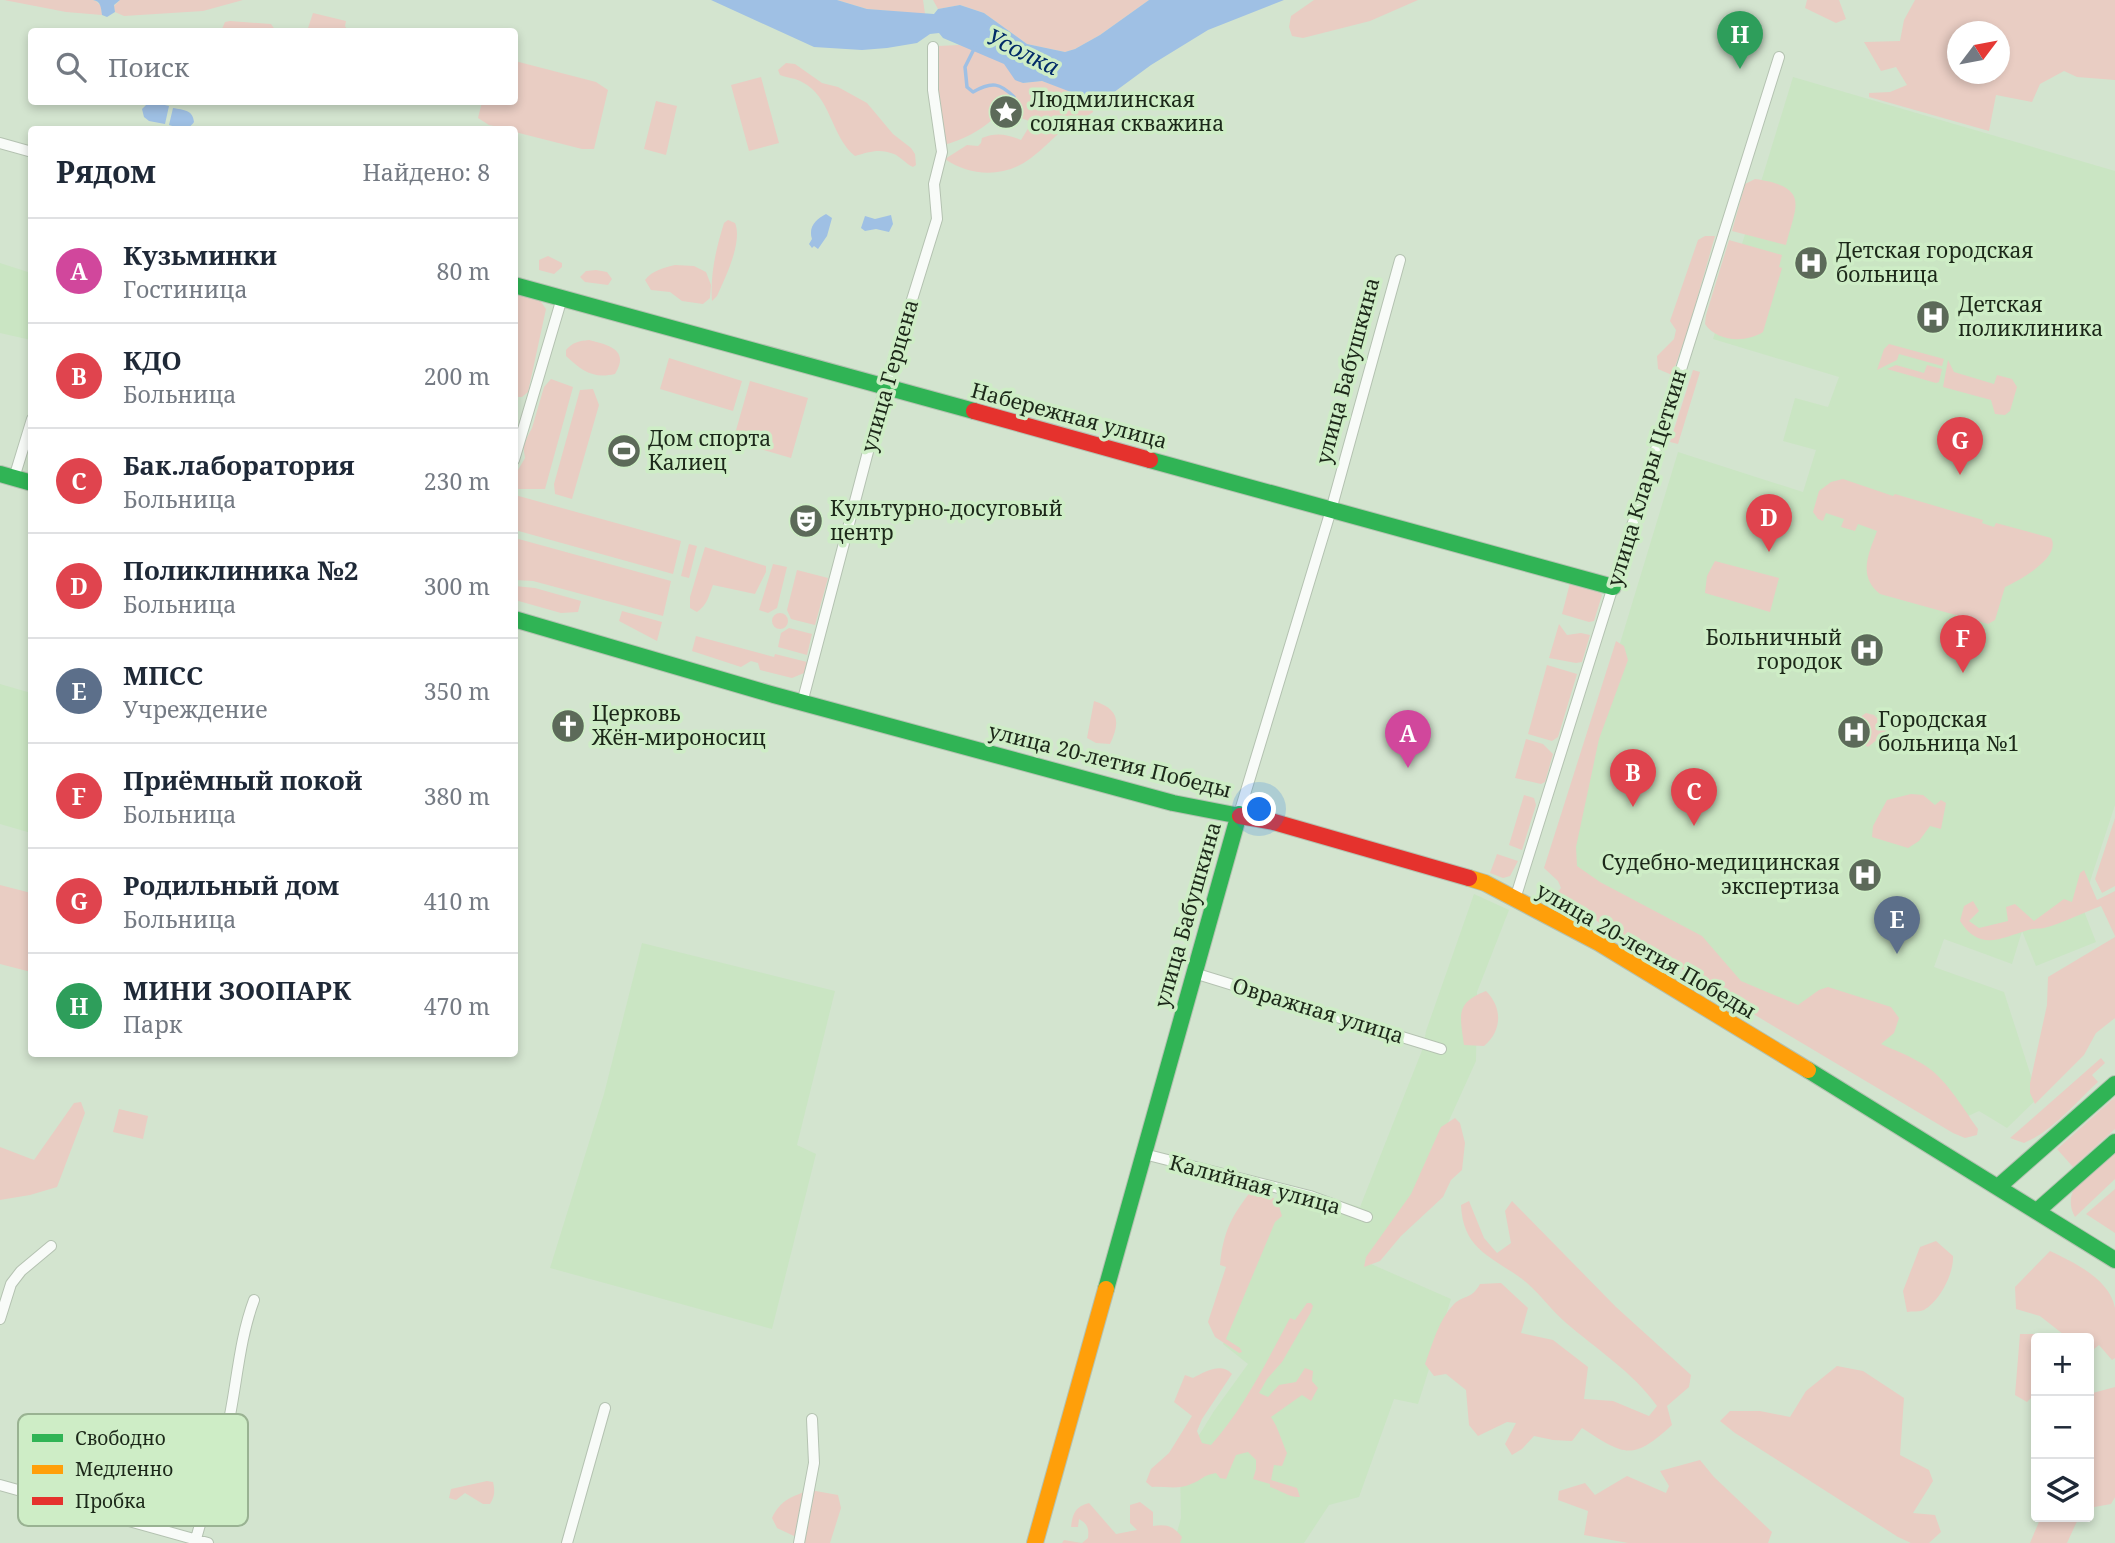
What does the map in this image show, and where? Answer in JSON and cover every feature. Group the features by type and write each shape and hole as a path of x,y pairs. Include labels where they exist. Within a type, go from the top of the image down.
{"street":[{"name":"улица Герцена","path":"803,703 885,387 937,219 934,190 942,152 933,90 933,47"},
{"name":"улица Клары Цеткин","path":"1515,899 1779,57"},
{"path":"0,143 28,151"},
{"name":"улица Бабушкина","path":"1035,1543 1239,814 1331,510 1400,260"},
{"name":"Набережная улица","path":"518,286 1613,587"},
{"path":"518,446 562,298"},
{"path":"28,428 7,476 28,482"},
{"name":"улица 20-летия Победы","path":"518,620 803,703 1173,803 1274,822 1472,878 1599,943 2115,1260"},
{"name":"Овражная улица","path":"1194,973 1441,1049"},
{"path":"1998,1187 2115,1084"},
{"path":"2037,1211 2115,1142"},
{"name":"Калийная улица","path":"1143,1154 1310,1196 1367,1217"},
{"path":"0,1319 11,1284 21,1271 51,1246"},
{"path":"230,1414 241,1349 254,1300"},
{"path":"567,1543 605,1408"},
{"path":"799,1543 814,1463 812,1419"},
{"path":"0,1485 18,1490"},
{"path":"149,1526 208,1543"},
{"path":"196,1539 200,1526"}],"shaded area":[{"path":"4,0 93,0 101,6 102,15 66,12"},
{"path":"120,0 243,0 203,11 124,16 115,12 114,6"},
{"path":"837,0 923,0 925,14 867,9"},
{"path":"933,0 1149,0 1100,35 1065,52 1027,44 984,13 960,5 938,9"},
{"path":"1314,0 1418,0 1370,21 1303,38 1292,36 1289,27 1291,16"},
{"path":"1807,0 1839,0 1846,19 1836,23 1805,8"},
{"path":"1915,0 2115,0 2115,80 2077,77 2064,71 2040,84 2032,102 1996,95 1989,131 1869,97 1869,93 1890,92 1907,85 1896,67 1881,71 1864,42 1900,41 1904,20"},
{"path":"313,13 346,21 346,28 308,28"},
{"path":"225,22 271,24 274,28 222,28"},
{"path":"959,45 998,59 1023,83 1042,81 1092,99 1093,112 1067,126 1021,165 988,173 955,165 945,159 967,145 978,146 982,138 987,136 1001,134 1021,140 1032,122 1018,117 1017,110 1012,106 1001,108 999,105 994,118 983,127 965,138 944,145 936,89 938,46"},
{"path":"518,62 596,82 608,90 594,149 582,149 518,133 518,126 489,125 478,118 481,105 518,105"},
{"path":"786,63 795,64 822,83 838,87 867,103 893,134 911,148 915,154 916,165 913,167 897,155 884,151 855,156 847,148 812,88 780,75 778,70"},
{"path":"761,77 779,143 749,151 731,85"},
{"name":"Больничный городок","path":"1793,77 2115,171 2115,805 2082,906 2096,942 2036,966 2022,931 2012,964 1944,939 1934,967 2004,992 2038,1098 2007,1128 1979,1111 1966,1117 1551,871 1678,452 1803,492 1816,450 1783,441 1795,398 1828,407 1839,377 1713,339"},
{"path":"656,101 677,106 666,155 644,149"},
{"path":"1755,179 1785,187 1792,193 1795,210 1786,245 1732,231 1745,184"},
{"path":"728,220 735,223 737,240 728,270 717,296 712,301 714,262 724,223"},
{"path":"1705,236 1715,236 1672,375 1658,369 1657,356 1674,339 1676,330 1670,321 1698,240"},
{"path":"1729,240 1782,255 1779,267 1782,268 1763,332 1748,338 1724,337 1710,330 1705,324"},
{"path":"548,256 562,263 562,267 554,274 539,270 539,260"},
{"path":"0,263 28,272 28,339 0,333"},
{"path":"675,265 694,266 706,272 711,285 710,298 703,304 682,301 670,292 651,290 645,280 658,270"},
{"path":"586,271 607,272 612,279 608,285 585,282 580,277"},
{"path":"518,294 539,299 546,309 528,392 518,397"},
{"path":"589,340 604,344 619,354 619,366 615,374 600,375 588,372 566,356 566,350 571,345"},
{"path":"1889,344 1944,359 1942,366 1899,354 1897,360 1877,370 1884,349"},
{"path":"669,358 742,381 733,411 660,389"},
{"path":"1948,360 1954,372 1994,384 1997,375 2012,379 2017,387 2010,411 2005,415 1995,414 1991,400 1943,387"},
{"path":"1896,365 1924,373 1927,365 1942,369 1939,382 1887,369"},
{"path":"1693,370 1700,372 1678,444 1670,442"},
{"path":"551,379 573,387 545,489 518,489 518,470 525,458 523,445 532,428 544,387"},
{"path":"750,381 808,398 791,458 733,441"},
{"path":"593,389 599,405 572,499 555,494 554,484 580,390"},
{"path":"1843,479 1893,496 1895,494 1983,520 1982,523 1994,527 1996,523 2051,538 2051,553 2038,567 2005,587 1995,620 1988,624 1880,594 1873,587 1867,572 1868,556 1877,531 1858,524 1855,531 1841,527 1844,519 1826,513 1823,521 1813,512 1819,491 1831,482"},
{"path":"518,496 681,541 673,574 518,531"},
{"path":"518,539 671,581 663,616 533,581 518,580"},
{"path":"689,544 697,546 689,578 681,576"},
{"path":"705,547 766,566 766,572 755,594 713,585 701,609 697,612 690,608 690,597"},
{"path":"1715,561 1779,578 1770,612 1705,593 1707,576"},
{"path":"773,564 787,567 777,608 768,613 759,610"},
{"path":"797,570 828,578 815,625 791,619 787,610"},
{"path":"1570,583 1598,590 1602,595 1594,621 1562,614"},
{"path":"518,586 535,588 581,601 578,612 561,613 518,601"},
{"path":"622,611 662,622 657,641 619,621"},
{"path":"780,613 786,615 786,627 780,629 774,627 772,621 774,615"},
{"path":"1559,624 1567,635 1590,635 1582,662 1549,658"},
{"path":"789,628 812,634 807,655 778,647 781,633"},
{"path":"696,636 774,657 775,654 807,662 804,673 792,678 760,670 758,663 751,661 741,667 692,651"},
{"path":"1616,641 1624,646 1628,660 1599,739 1576,847 1577,866 1600,882 1702,936 1741,981 1798,1005 1828,987 1891,1007 1899,1018 1894,1033 1881,1044 1916,1060 1938,1076 1978,1129 1977,1135 1965,1138 1953,1133 1750,1012 1684,971 1668,957 1647,946 1624,942 1588,914 1556,894 1561,888 1558,881 1544,868"},
{"path":"1547,665 1577,674 1558,737 1552,741 1528,734"},
{"path":"0,684 28,692 28,832 0,824"},
{"path":"1094,701 1109,708 1116,718 1110,744 1096,743 1087,738"},
{"path":"1866,713 1874,715 1887,728 1884,734 1868,747 1854,738 1856,720"},
{"path":"1526,739 1543,744 1553,754 1545,782 1541,784 1515,778"},
{"path":"1911,794 1923,795 1935,805 1941,800 1946,803 1941,829 1930,826 1919,841 1908,848 1872,837 1873,826 1887,800"},
{"path":"1524,795 1534,798 1536,805 1522,850 1509,845"},
{"path":"2115,818 2115,886 2102,893 2095,879"},
{"path":"1497,854 1518,861 1510,876 1503,878 1490,873"},
{"path":"2084,870 2097,900 2115,891 2115,936 2101,906 2051,926 1991,940 1975,937 1960,921 1964,906 1973,901 1979,911 1969,921 1979,928 2008,921 2006,907 2015,904 2034,921 2064,899 2072,902 2080,873"},
{"path":"0,885 28,892 28,971 0,964"},
{"path":"1474,894 1509,910 1477,992 1476,1061 1409,1209 1371,1264 1451,1299 1418,1404 1394,1399 1359,1497 1329,1505 1304,1543 1174,1543 1181,1518 1180,1466 1214,1411 1248,1364 1223,1344 1287,1186 1360,1207 1423,1048 1426,1031"},
{"path":"2115,937 2115,1018 2096,1033 2084,1055 2035,1104 2030,1093 2030,1083 2047,1005 2048,977"},
{"path":"642,943 835,991 797,1145 816,1154 772,1329 550,1268 604,1094"},
{"path":"1486,991 1498,1012 1497,1026 1484,1046 1464,1045 1461,1018 1464,1005"},
{"path":"2101,1058 2105,1063 2092,1075 2098,1082 2054,1124 2024,1143 2010,1138"},
{"path":"2115,1097 2115,1129 2073,1167 2057,1149"},
{"path":"81,1102 85,1113 57,1187 0,1200 0,1147 34,1160 74,1103"},
{"path":"119,1109 148,1116 143,1139 113,1132"},
{"path":"1455,1118 1460,1123 1465,1143 1462,1170 1451,1180 1443,1197 1401,1236 1380,1261 1364,1267 1366,1257 1411,1194 1441,1127"},
{"path":"2115,1149 2115,1179 2075,1217 2071,1196 2075,1187"},
{"path":"2115,1189 2115,1233 2086,1214"},
{"path":"1252,1190 1277,1200 1282,1216 1275,1222 1226,1339 1240,1348 1242,1352 1239,1353 1215,1337 1208,1322 1226,1267 1220,1265 1226,1233"},
{"path":"1469,1201 1484,1238 1497,1253 1511,1243 1505,1211 1512,1201 1616,1307 1691,1375 1689,1387 1667,1406 1672,1425 1658,1437 1637,1449 1618,1449 1582,1428 1572,1441 1534,1436 1512,1455 1505,1444 1516,1423 1507,1422 1478,1436 1469,1425 1466,1390 1446,1374 1434,1376 1425,1364 1436,1332 1448,1311 1458,1301 1471,1295 1480,1284 1501,1283 1528,1308 1521,1333 1553,1340 1588,1367 1584,1399 1613,1401 1649,1416 1657,1406 1637,1382 1565,1322 1527,1283 1475,1244 1463,1221 1461,1205"},
{"path":"1936,1241 1953,1256 1948,1278 1930,1306 1922,1311 1907,1312 1903,1291 1920,1247"},
{"path":"2050,1251 2089,1273 2106,1288 2112,1298 2115,1308 2115,1358 2112,1360 2099,1345 2094,1349 2094,1333 2062,1333 2040,1316 2016,1309 2015,1287"},
{"path":"1307,1303 1313,1306 1311,1312 1282,1362 1259,1393 1268,1397 1279,1385 1296,1382 1305,1368 1313,1371 1312,1381 1318,1388 1311,1401 1302,1395 1271,1417 1287,1453 1282,1466 1274,1465 1271,1480 1297,1488 1300,1497 1253,1479 1256,1460 1248,1452 1236,1455 1226,1479 1220,1478 1216,1473 1186,1486 1152,1487 1146,1482 1151,1469 1169,1453 1192,1416 1174,1402 1185,1375 1193,1378 1218,1368 1228,1370 1232,1374 1197,1431 1202,1443 1211,1445 1244,1400 1290,1318 1295,1320"},
{"path":"2020,1334 2031,1334 2031,1398 2027,1402 2015,1395"},
{"path":"1837,1366 1863,1371 1904,1398 1900,1455 1929,1470 1933,1481 1913,1513 1935,1515 1941,1532 1929,1543 1911,1543 1898,1537 1720,1421 1730,1411 1760,1411 1790,1417 1806,1391"},
{"path":"2115,1387 2115,1497 2111,1504 2094,1507 2094,1396 2094,1393"},
{"path":"1700,1460 1714,1477 1772,1532 1768,1543 1628,1543 1584,1535 1588,1511 1558,1500 1559,1491 1585,1483 1595,1495 1627,1476 1666,1493 1669,1486 1660,1471"},
{"path":"493,1482 494,1488 490,1504 483,1504 465,1493 456,1500 449,1498 451,1489"},
{"path":"810,1490 838,1495 841,1508 830,1543 797,1543 794,1536 777,1528 772,1518 783,1503"},
{"path":"1140,1502 1153,1512 1153,1526 1169,1527 1182,1537 1180,1543 1082,1543 1088,1538 1087,1527 1079,1519 1078,1527 1071,1527 1074,1514 1089,1503 1116,1534 1137,1530 1130,1523 1130,1505"},
{"path":"2039,1522 2077,1522 2067,1543 2030,1543"}],"water":[{"path":"93,0 120,0 114,5 115,12 107,17 102,15 99,3"},
{"name":"Усолка","path":"711,0 837,0 867,9 934,14 938,9 960,5 984,13 1027,44 1065,52 1100,35 1149,0 1284,0 1208,30 1097,102 1042,81 1023,83 1015,80 1004,64 943,38 939,33 930,34 917,43 887,48 862,50 814,47"},
{"path":"146,105 169,106 165,124 149,121 144,117 142,109"},
{"path":"173,108 190,113 194,122 189,126 169,125"},
{"path":"826,214 832,218 827,236 818,249 814,246 812,248 809,244 812,227"},
{"path":"891,215 893,224 889,232 876,229 865,231 861,228 865,216 875,219"}],"waterway":[{"name":"Усолка","path":"975,47 965,67 967,87 973,92 985,86 1000,86 1014,97 1006,112"}],"traffic: fast":[{"path":"518,286 974,411"},
{"path":"1150,460 1613,587"},
{"path":"0,474 28,482"},
{"path":"518,620 774,695 1173,803 1240,816"},
{"path":"1106,1289 1239,814"},
{"path":"1808,1070 2115,1260"},
{"path":"1998,1187 2115,1084"},
{"path":"2037,1211 2115,1142"}],"traffic: slow":[{"path":"1469,878 1485,883 1599,943 1808,1070"},
{"path":"1035,1543 1106,1289"}],"traffic: jam":[{"path":"974,411 1150,460"},
{"path":"1240,816 1274,822 1469,878"}],"place":[{"name":"МИНИ ЗООПАРК","path":"1740,69"},
{"name":"Людмилинская соляная скважина","path":"1006,112"},
{"name":"Детская городская больница","path":"1811,263"},
{"name":"Детская поликлиника","path":"1933,317"},
{"name":"Дом спорта Калиец","path":"624,451"},
{"name":"Родильный дом","path":"1960,475"},
{"name":"Культурно-досуговый центр","path":"806,521"},
{"name":"Поликлиника №2","path":"1769,552"},
{"name":"Больничный городок","path":"1867,650"},
{"name":"Приёмный покой","path":"1963,673"},
{"name":"Церковь Жён-мироносиц","path":"568,726"},
{"name":"Городская больница №1","path":"1854,732"},
{"name":"Кузьминки","path":"1408,768"},
{"name":"КДО","path":"1633,807"},
{"name":"Бак.лаборатория","path":"1694,826"},
{"name":"Судебно-медицинская экспертиза","path":"1865,875"},
{"name":"МПСС","path":"1897,954"}]}
